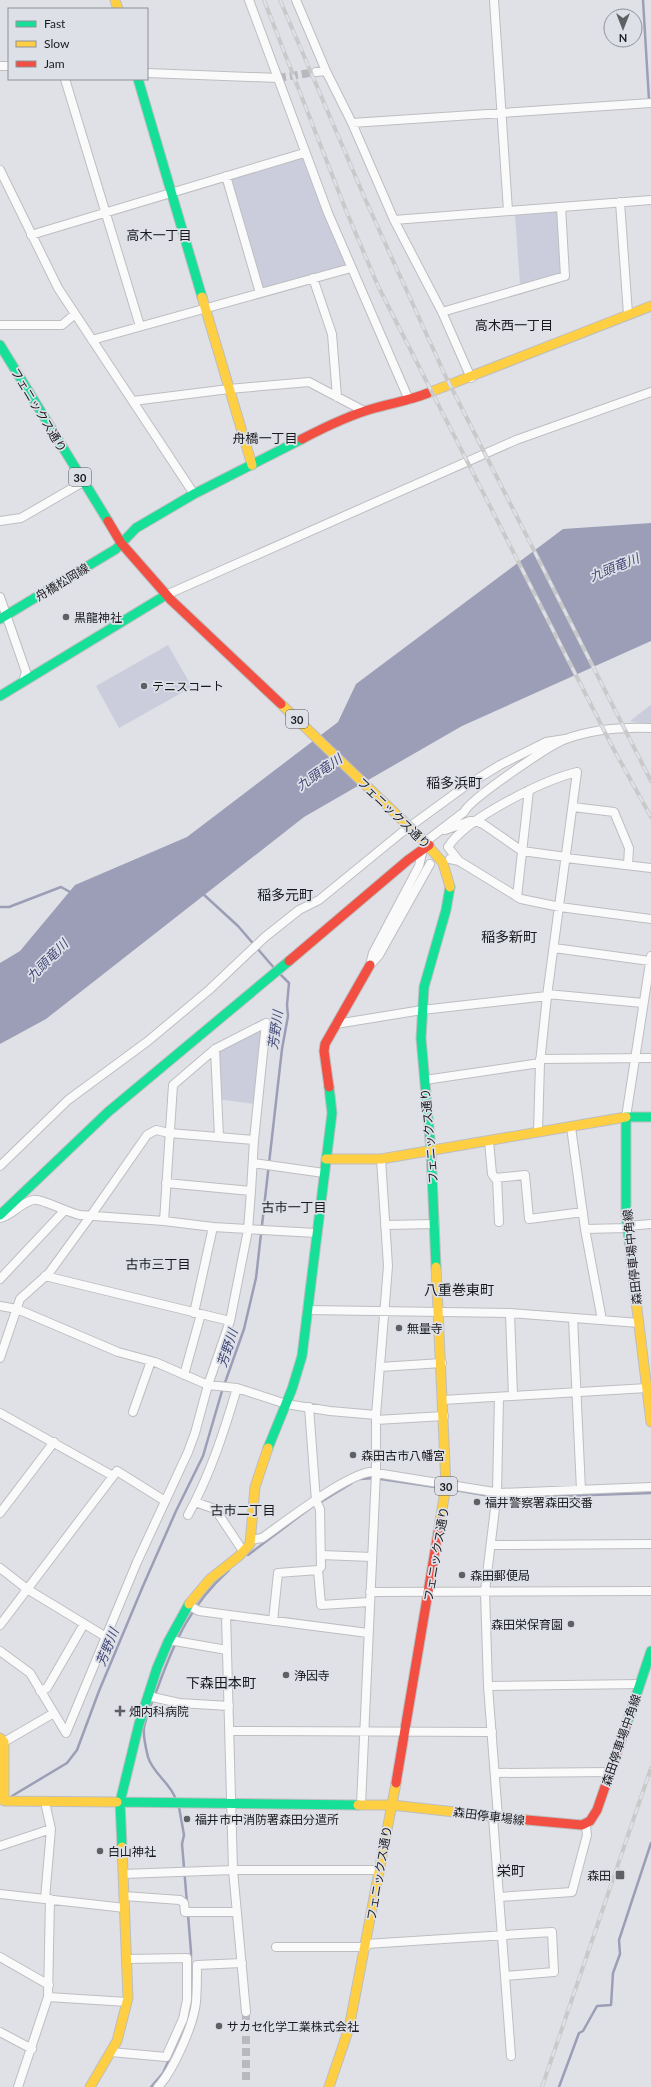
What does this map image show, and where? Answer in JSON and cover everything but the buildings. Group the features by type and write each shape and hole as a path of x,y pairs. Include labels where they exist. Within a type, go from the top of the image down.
{"street":[{"path":"249,0 304,153 409,400"},
{"path":"296,0 326,71 352,123 394,220 442,312 471,378"},
{"path":"494,0 508,211"},
{"path":"316,72 326,71"},
{"path":"148,72 278,78"},
{"path":"65,80 140,326"},
{"path":"138,80 252,465"},
{"path":"352,123 651,103"},
{"path":"31,235 304,153"},
{"path":"0,170 58,288 194,494"},
{"path":"226,176 260,293"},
{"path":"394,220 651,200"},
{"path":"620,202 628,314"},
{"path":"442,312 565,276 561,207"},
{"path":"92,340 352,268"},
{"path":"313,278 332,334 337,397"},
{"name":"舟橋松岡線","path":"3,617 116,549 136,528 194,494 334,423 364,411 409,400 471,378 651,306"},
{"path":"0,325 62,325 75,314"},
{"name":"フェニックス通り","path":"0,345 121,543 169,598 425,844 443,863 449,878 450,888 446,910 424,986 421,1038 431,1151 442,1363 446,1483 430,1591 366,1946 349,2028 330,2087"},
{"path":"133,401 229,389 309,382 364,411"},
{"path":"0,696 169,598 516,440 651,392"},
{"path":"0,521 21,518 83,482"},
{"path":"0,597 3,617 26,672 22,682"},
{"path":"0,1166 68,1100 154,1036 209,990 265,937 299,910 319,900 401,833 464,787 500,765 546,742 610,729 651,728"},
{"path":"0,1216 108,1112 285,965 436,833 464,812 466,807 483,792 565,739"},
{"path":"459,861 448,847 460,831 529,790 577,772 547,995 540,1061 538,1132"},
{"path":"517,897 529,790"},
{"path":"573,807 614,812 629,848 628,865"},
{"path":"436,833 470,821 475,821 483,824 522,851 651,868"},
{"path":"370,965 373,953 419,866 425,844"},
{"path":"450,859 459,861 517,897 540,904 651,918"},
{"path":"90,2087 111,2052 121,2029 127,2002 127,1959 120,1802 138,1728 148,1696 169,1640 188,1605 214,1575 243,1551 251,1540 253,1498 256,1485 297,1376 307,1310 332,1113 324,1051 325,1044 370,965 379,955 430,864"},
{"path":"554,948 650,958 646,1000 626,1117"},
{"path":"336,1024 422,1010 547,995 646,1000"},
{"path":"0,1651 30,1673 66,1733 137,1562 188,1452 208,1385 230,1322 248,1230 254,1140 266,1023 215,1049 172,1085 164,1221"},
{"path":"215,1049 219,1137"},
{"path":"424,1080 540,1061 651,1058"},
{"path":"326,1159 381,1159 626,1117 651,1117"},
{"name":"森田停車場中角線","path":"626,1117 627,1227 639,1322 647,1360 647,1388 651,1422"},
{"path":"571,1127 585,1229 602,1320"},
{"path":"0,1358 20,1299 45,1276 92,1214 147,1135 156,1130 169,1133 254,1140"},
{"path":"489,1141 492,1174 496,1178 499,1222"},
{"path":"361,1805 376,1473 376,1418 388,1266 381,1159"},
{"path":"253,1163 324,1173"},
{"path":"496,1178 525,1175 529,1219 583,1212"},
{"path":"166,1183 251,1191"},
{"path":"0,1216 8,1216 33,1200 38,1200 64,1211 80,1215 92,1214 248,1230 316,1233"},
{"path":"0,1279 64,1211"},
{"path":"385,1225 435,1224"},
{"path":"585,1229 651,1224"},
{"path":"184,1375 198,1314 213,1227"},
{"path":"45,1276 230,1322"},
{"path":"0,1306 17,1309 118,1352 151,1361 208,1385 237,1388 286,1404 376,1418 444,1416"},
{"path":"307,1310 385,1313 510,1313 639,1322"},
{"path":"510,1313 512,1396"},
{"path":"572,1318 581,1490"},
{"path":"133,1412 151,1361"},
{"path":"380,1367 442,1363"},
{"path":"188,1515 207,1477 237,1388"},
{"path":"443,1400 647,1388"},
{"path":"499,1397 497,1492 485,1591 488,1686 495,1773 499,1897 511,2056"},
{"path":"309,1408 316,1501 320,1509 321,1567 318,1570 321,1605 369,1602"},
{"path":"0,1413 113,1476"},
{"path":"0,1513 54,1442"},
{"path":"0,1625 117,1471 165,1501"},
{"path":"251,1540 262,1538 316,1501 356,1476 365,1473 376,1473 446,1483 497,1492 651,1487"},
{"path":"195,1502 215,1509 243,1551"},
{"path":"491,1545 651,1544"},
{"path":"321,1555 372,1557"},
{"path":"0,1568 27,1589 106,1637"},
{"path":"273,1621 278,1573 318,1570"},
{"path":"370,1592 651,1591"},
{"path":"188,1605 199,1611 368,1632"},
{"path":"226,1615 233,1870 246,2012"},
{"path":"40,1691 47,1688 84,1624"},
{"path":"169,1640 227,1650"},
{"name":"森田停車場中角線","path":"586,1826 590,1823 597,1810 651,1651"},
{"path":"488,1686 640,1684"},
{"path":"148,1696 179,1703 229,1706"},
{"path":"2,1801 2,1740 54,1714"},
{"path":"230,1731 492,1732"},
{"path":"495,1773 610,1772"},
{"name":"森田停車場線","path":"2,1801 392,1805 586,1826"},
{"path":"18,2087 32,2050 48,1997 47,1899 51,1829 45,1802"},
{"path":"499,1897 572,1892 587,1835 586,1826"},
{"path":"0,1846 51,1829"},
{"path":"123,1874 233,1870 380,1870"},
{"path":"0,1894 125,1908"},
{"path":"124,1896 180,1900 184,1903 185,1912 237,1912"},
{"path":"276,1947 366,1946 552,1932 554,1972 505,1976"},
{"path":"0,1957 49,1985"},
{"path":"111,2052 166,2057 184,2016 188,1986 187,1958 127,1959"},
{"path":"158,2087 168,2074 193,2017 196,2003 197,1964 242,1964"},
{"path":"48,1997 127,2002"},
{"path":"184,2016 193,2017"},
{"path":"0,2032 32,2050"}],"shaded area":[{"path":"304,153 351,268 259,290 226,176"},
{"path":"561,207 565,276 520,285 515,214"},
{"name":"テニスコート","path":"168,645 192,687 119,728 96,686"},
{"path":"651,705 651,726 630,721 648,707"},
{"path":"266,1025 254,1104 217,1099 215,1049"}],"water":[{"name":"九頭竜川","path":"651,523 651,641 462,726 304,817 46,1019 0,1044 0,963 20,951 75,885 187,837 338,722 356,684 563,529"}],"waterway":[{"path":"643,0 649,100"},
{"path":"0,907 9,907 61,887 72,893"},
{"name":"芳野川","path":"202,893 238,926 275,969"},
{"name":"芳野川","path":"12,1796 67,1763 77,1750 99,1691 143,1586 176,1511 203,1456 222,1391 244,1329 256,1278 282,1049 288,1016 287,1005 289,983 280,974"},
{"path":"360,1479 374,1478 442,1488"},
{"path":"319,1503 352,1483"},
{"path":"449,1489 502,1498 651,1493"},
{"path":"248,1555 313,1506"},
{"path":"176,1800 170,1788 150,1763 144,1727 164,1670 178,1638 204,1596 229,1570"},
{"path":"179,1807 184,1835 182,1844 187,1903"},
{"path":"559,2087 579,2033 583,2031 597,2006 611,2005 613,1973 620,1954 619,1940 651,1843"},
{"path":"188,1914 191,1952 191,1999"},
{"path":"151,2087 163,2073 184,2027"}],"tunnel":[{"path":"278,78 316,72"},
{"path":"246,2012 246,2080"}],"railway":[{"path":"264,0 345,208 378,286 613,748 651,817"},
{"path":"280,0 366,201 445,375 651,781"},
{"path":"542,2087 651,1768"}],"traffic: fast":[{"path":"138,80 202,297"},
{"path":"0,345 108,521"},
{"path":"0,619 116,549 136,528 194,494 302,439"},
{"path":"0,696 166,595"},
{"path":"436,1267 431,1151 421,1038 424,987 446,910 450,887"},
{"path":"0,1215 108,1112 289,961"},
{"path":"268,1448 292,1389 302,1356 332,1113 329,1087"},
{"path":"636,1301 626,1214 626,1117 651,1117"},
{"path":"122,1847 120,1802 139,1724 157,1668 168,1642 189,1604"},
{"path":"627,1723 651,1651"},
{"path":"117,1802 358,1805"}],"traffic: slow":[{"path":"115,0 118,8"},
{"path":"202,297 252,465"},
{"path":"428,393 651,306"},
{"path":"281,704 422,839"},
{"path":"422,839 443,863 450,887"},
{"path":"326,1159 381,1159 626,1117"},
{"path":"436,1267 446,1486 440,1521"},
{"path":"636,1301 651,1422"},
{"path":"189,1604 210,1579 239,1556 250,1544 255,1487 268,1448"},
{"path":"0,1738 4,1742 4,1801 117,1802"},
{"path":"329,2087 349,2028 396,1783"},
{"path":"358,1805 392,1805 527,1820"},
{"path":"90,2087 117,2041 128,1998 122,1847"}],"traffic: jam":[{"path":"302,439 356,414 428,393"},
{"path":"108,521 121,543 171,600"},
{"path":"171,600 281,704"},
{"path":"289,961 408,860 429,845"},
{"path":"329,1087 324,1051 325,1044 370,965"},
{"path":"396,1783 440,1521"},
{"path":"527,1820 582,1825 590,1821 597,1810 627,1723"}],"place":[{"name":"黒龍神社","path":"66,617"},
{"name":"テニスコート","path":"144,686"},
{"name":"無量寺","path":"399,1328"},
{"name":"森田古市八幡宮","path":"353,1455"},
{"name":"福井警察署森田交番","path":"477,1502"},
{"name":"森田郵便局","path":"462,1575"},
{"name":"森田栄保育園","path":"571,1624"},
{"name":"浄因寺","path":"286,1675"},
{"name":"畑内科病院","path":"120,1711"},
{"name":"福井市中消防署森田分遣所","path":"187,1819"},
{"name":"白山神社","path":"100,1851"},
{"name":"森田","path":"620,1875"},
{"name":"サカセ化学工業株式会社","path":"219,2026"}],"district":[{"name":"高木一丁目","path":"159,235"},
{"name":"高木西一丁目","path":"514,325"},
{"name":"舟橋一丁目","path":"265,438"},
{"name":"稲多浜町","path":"454,782"},
{"name":"稲多元町","path":"285,894"},
{"name":"稲多新町","path":"509,936"},
{"name":"古市一丁目","path":"294,1207"},
{"name":"古市三丁目","path":"158,1264"},
{"name":"八重巻東町","path":"459,1289"},
{"name":"古市二丁目","path":"243,1510"},
{"name":"下森田本町","path":"221,1682"},
{"name":"栄町","path":"511,1870"}]}
